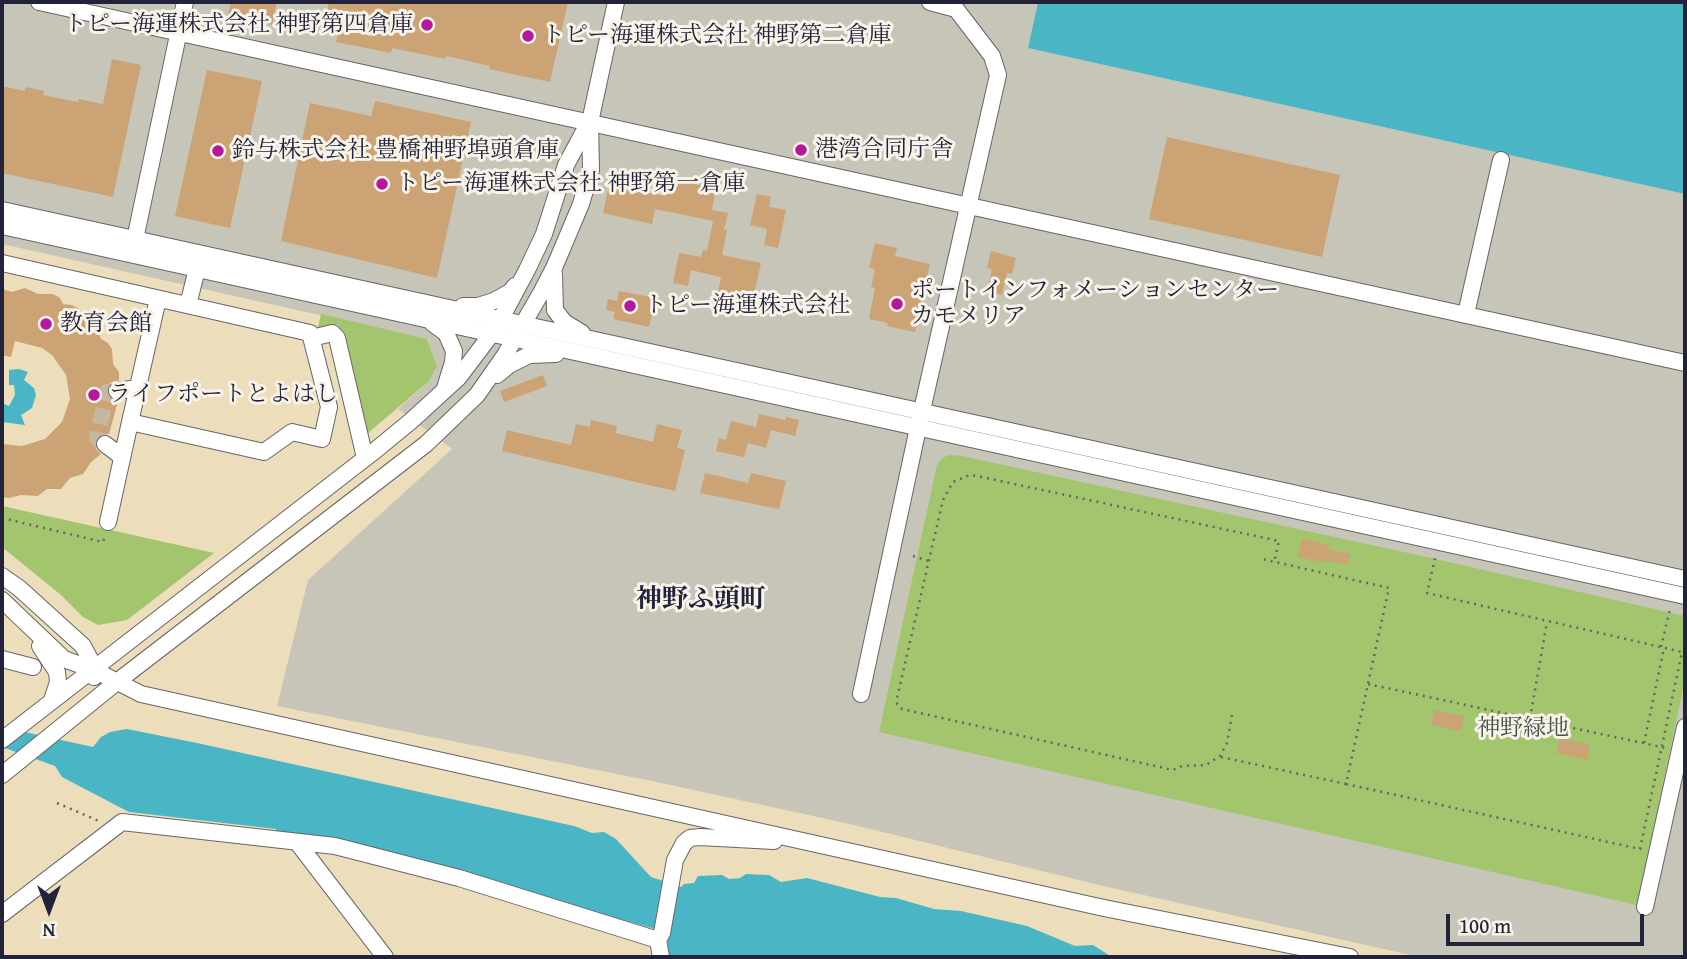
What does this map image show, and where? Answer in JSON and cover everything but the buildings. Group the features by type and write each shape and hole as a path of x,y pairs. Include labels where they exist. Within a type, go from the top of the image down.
{"street":[{"path":"39,2 1685,363"},
{"path":"133,247 185,2"},
{"path":"477,395 554,268 581,204 591,170 590,122 616,2"},
{"path":"862,694 918,428 998,75 992,56 957,5 930,2"},
{"path":"2,740 365,458 459,377 492,334 527,271 544,234 566,165 590,122"},
{"path":"1466,314 1501,160"},
{"path":"2,210 133,247 197,269 421,310 501,319 1685,579"},
{"path":"2,226 133,247 421,310 513,339 1685,596"},
{"path":"2,263 310,333 329,407 323,439 292,432 264,452 130,422"},
{"path":"554,268 555,310 564,322 599,341"},
{"path":"188,305 197,269"},
{"path":"421,310 485,304 510,292 527,271"},
{"path":"108,522 158,299"},
{"path":"421,310 446,333 452,343 453,362 443,393"},
{"path":"312,338 332,333 337,338 365,458"},
{"path":"2,775 118,681 426,444 509,365 529,355 539,354 593,357"},
{"path":"117,391 138,388"},
{"path":"105,444 122,457"},
{"path":"2,576 83,646 94,670 95,683 88,705"},
{"path":"2,600 64,659 94,670 141,694 1104,908 1350,957"},
{"path":"2,600 51,660 58,682 52,700"},
{"path":"94,670 151,656"},
{"path":"2,659 33,667"},
{"path":"1645,907 1685,727"},
{"path":"2,914 122,822 335,846 459,878 660,937"},
{"path":"661,957 660,937 671,880 679,849 690,838 812,842"},
{"path":"297,842 385,957"}],"path":[{"path":"1232,715 1227,743 1220,756 1206,765 1173,769 902,709 897,704 897,698 947,490 953,482 970,475 1279,541 1274,563"},
{"path":"2,518 103,542 108,522"},
{"path":"913,556 929,561"},
{"path":"1220,756 1640,849 1684,652 1427,593 1435,558"},
{"path":"1262,559 1389,588 1346,784"},
{"path":"1644,743 1670,609"},
{"path":"1530,718 1547,621"},
{"path":"1368,684 1673,750"},
{"path":"57,803 114,827"}],"shaded area":[{"path":"2,2 1038,2 1028,48 1685,194 1685,957 1419,957 1099,885 854,825 662,783 277,706 308,580 452,449 398,409 429,381 437,366 427,339 2,244"}],"green space":[{"path":"321,314 427,339 437,366 429,381 367,434 343,332 337,325 318,327"},
{"name":"神野緑地","path":"950,455 1431,558 1685,616 1685,680 1637,905 879,732 937,465 942,458"},
{"path":"2,506 214,553 127,620 98,625 83,617 61,595 2,547"}],"water":[{"path":"1038,2 1685,2 1685,194 1028,48"},
{"path":"9,370 28,372 24,380 34,388 36,395 32,408 21,415 25,425 2,422 2,408 4,404 9,406 15,395 14,385 9,385"},
{"path":"2,727 93,747 101,737 110,732 127,729 197,743 574,826 592,833 604,832 616,839 651,877 681,887 694,883 698,876 722,875 729,879 740,878 746,874 769,875 781,882 807,878 934,909 961,911 1027,926 1075,946 1093,945 1112,957 666,957 669,933 342,840 277,833 276,829 129,812 62,777 55,766 2,747"}],"tunnel":[{"path":"105,444 97,438 107,392 117,391"}],"place":[{"name":"トピー海運株式会社 神野第四倉庫","path":"427,25"},
{"name":"トピー海運株式会社 神野第二倉庫","path":"528,36"},
{"name":"港湾合同庁舎","path":"801,150"},
{"name":"鈴与株式会社 豊橋神野埠頭倉庫","path":"218,151"},
{"name":"トピー海運株式会社 神野第一倉庫","path":"382,184"},
{"name":"ポートインフォメーションセンター カモメリア","path":"897,304"},
{"name":"トピー海運株式会社","path":"630,306"},
{"name":"教育会館","path":"46,324"},
{"name":"ライフポートとよはし","path":"94,395"}],"district":[{"name":"神野ふ頭町","path":"701,600"}]}
